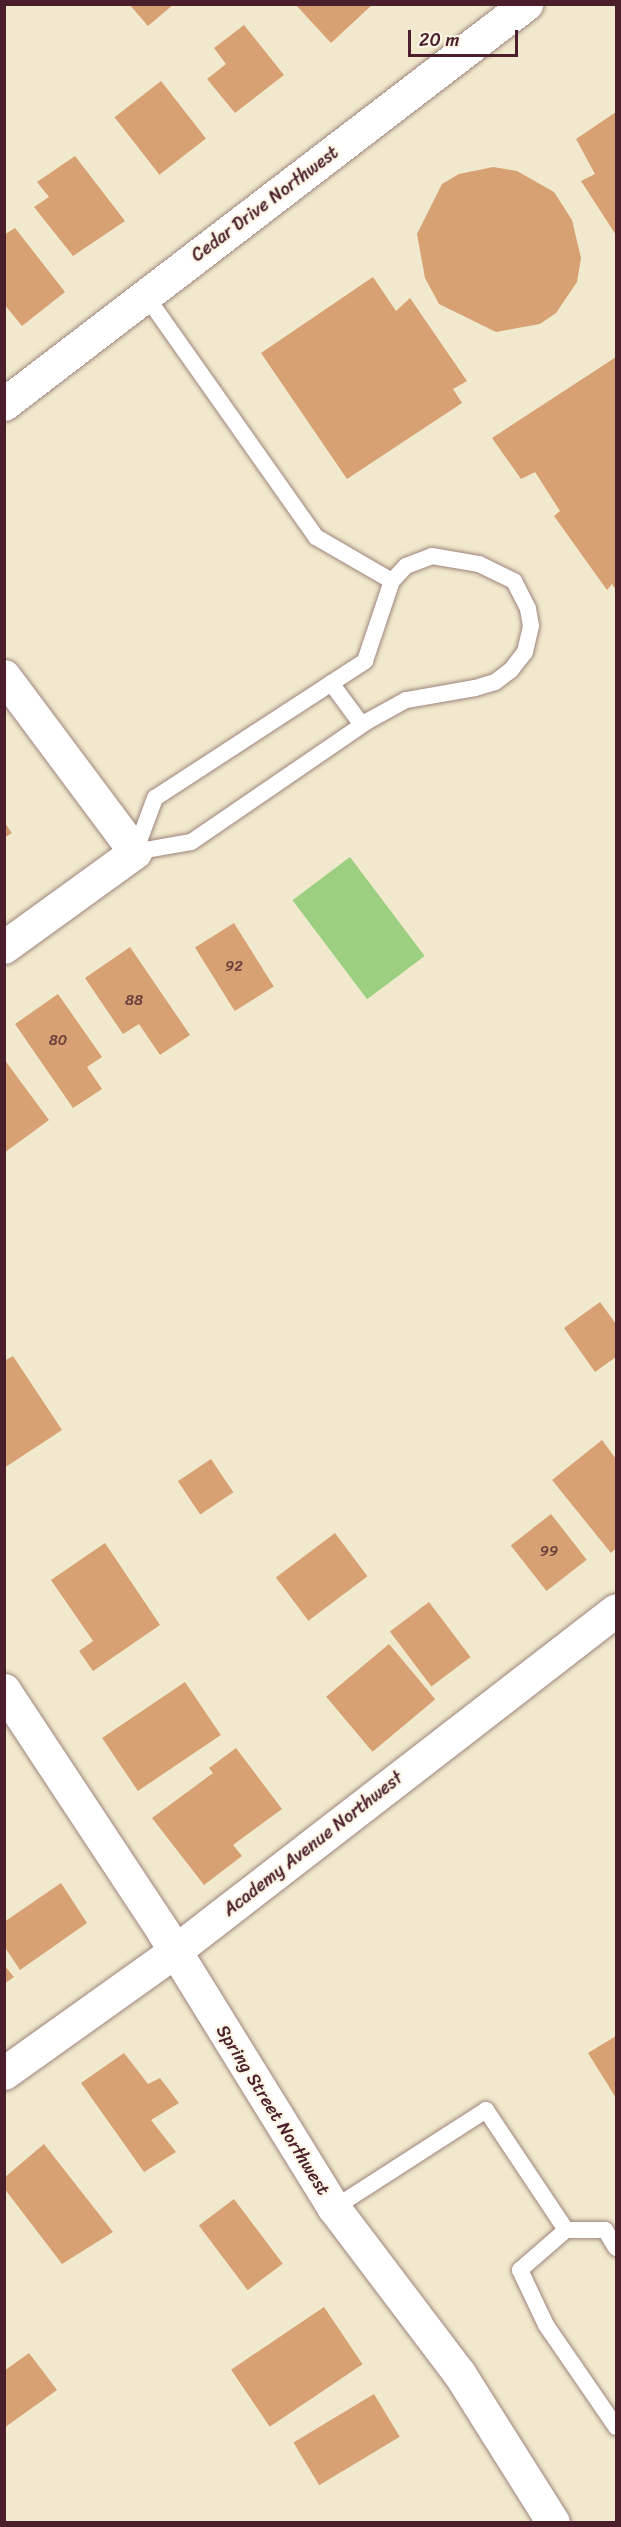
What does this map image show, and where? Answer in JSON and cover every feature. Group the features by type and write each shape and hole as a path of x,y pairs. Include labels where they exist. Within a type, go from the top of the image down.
{"street":[{"name":"Cedar Drive Northwest","path":"4,404 526,4"},
{"path":"4,676 135,852 4,947"},
{"name":"Academy Avenue Northwest","path":"4,2073 175,1951 616,1610"},
{"name":"Spring Street Northwest","path":"4,1690 175,1951 334,2208 459,2373 553,2523"}],"lane":[{"path":"146,296 316,537 392,581"},
{"path":"432,556 453,557 501,573 514,581 523,596 531,626 529,640 520,661 495,682 406,700 362,725 191,842 135,852 155,798 366,661 392,581 406,566 432,556"},
{"path":"331,683 362,725"},
{"path":"334,2208 486,2110 566,2230"},
{"path":"616,2248 611,2226 566,2230 520,2270 546,2325 616,2427"}],"green space":[{"path":"350,857 425,956 367,999 292,900"}],"building":[{"path":"129,4 174,4 148,26"},
{"path":"295,4 373,4 331,43"},
{"path":"244,25 284,75 235,113 207,79 226,64 214,48"},
{"path":"161,81 206,139 159,175 115,117"},
{"path":"616,112 616,235 581,181 595,174 576,139"},
{"path":"75,156 125,221 73,256 34,207 49,197 37,182"},
{"path":"493,167 517,171 554,192 572,220 581,258 577,282 556,313 540,324 496,332 439,304 425,278 417,234 442,184 459,174"},
{"path":"15,228 65,292 22,326 4,304 4,235"},
{"path":"373,277 396,311 410,298 467,381 453,389 462,403 347,479 261,353"},
{"path":"616,357 616,590 612,584 607,590 554,516 560,511 535,472 521,479 492,438"},
{"path":"4,822 12,833 4,838"},
{"path":"234,923 274,987 235,1011 195,947"},
{"path":"130,947 190,1035 160,1055 139,1024 123,1034 85,978"},
{"path":"58,994 102,1057 87,1067 102,1089 73,1108 15,1024"},
{"path":"4,1059 49,1120 4,1153"},
{"path":"600,1302 616,1324 616,1357 595,1372 564,1328"},
{"path":"13,1356 62,1430 4,1468 4,1361"},
{"path":"602,1440 616,1459 616,1548 611,1553 552,1480"},
{"path":"211,1459 233,1492 200,1515 178,1481"},
{"path":"551,1514 587,1560 547,1591 511,1545"},
{"path":"335,1533 367,1576 308,1621 276,1578"},
{"path":"105,1543 160,1625 93,1671 79,1651 93,1641 51,1580"},
{"path":"429,1602 471,1657 431,1687 390,1631"},
{"path":"389,1644 435,1699 372,1752 326,1697"},
{"path":"185,1682 221,1735 138,1791 102,1738"},
{"path":"236,1748 282,1809 233,1845 242,1856 204,1885 152,1818 213,1773 209,1768"},
{"path":"61,1883 87,1923 20,1970 4,1946 4,1922"},
{"path":"4,1965 14,1977 4,1984"},
{"path":"616,2036 616,2098 588,2053"},
{"path":"124,2053 148,2084 160,2078 179,2103 151,2120 176,2152 144,2172 81,2083"},
{"path":"44,2144 113,2232 62,2264 4,2188 4,2178"},
{"path":"234,2199 283,2264 248,2290 199,2225"},
{"path":"324,2307 363,2364 270,2427 231,2370"},
{"path":"29,2353 57,2390 4,2428 4,2371"},
{"path":"374,2394 400,2437 319,2485 293,2442"}]}
